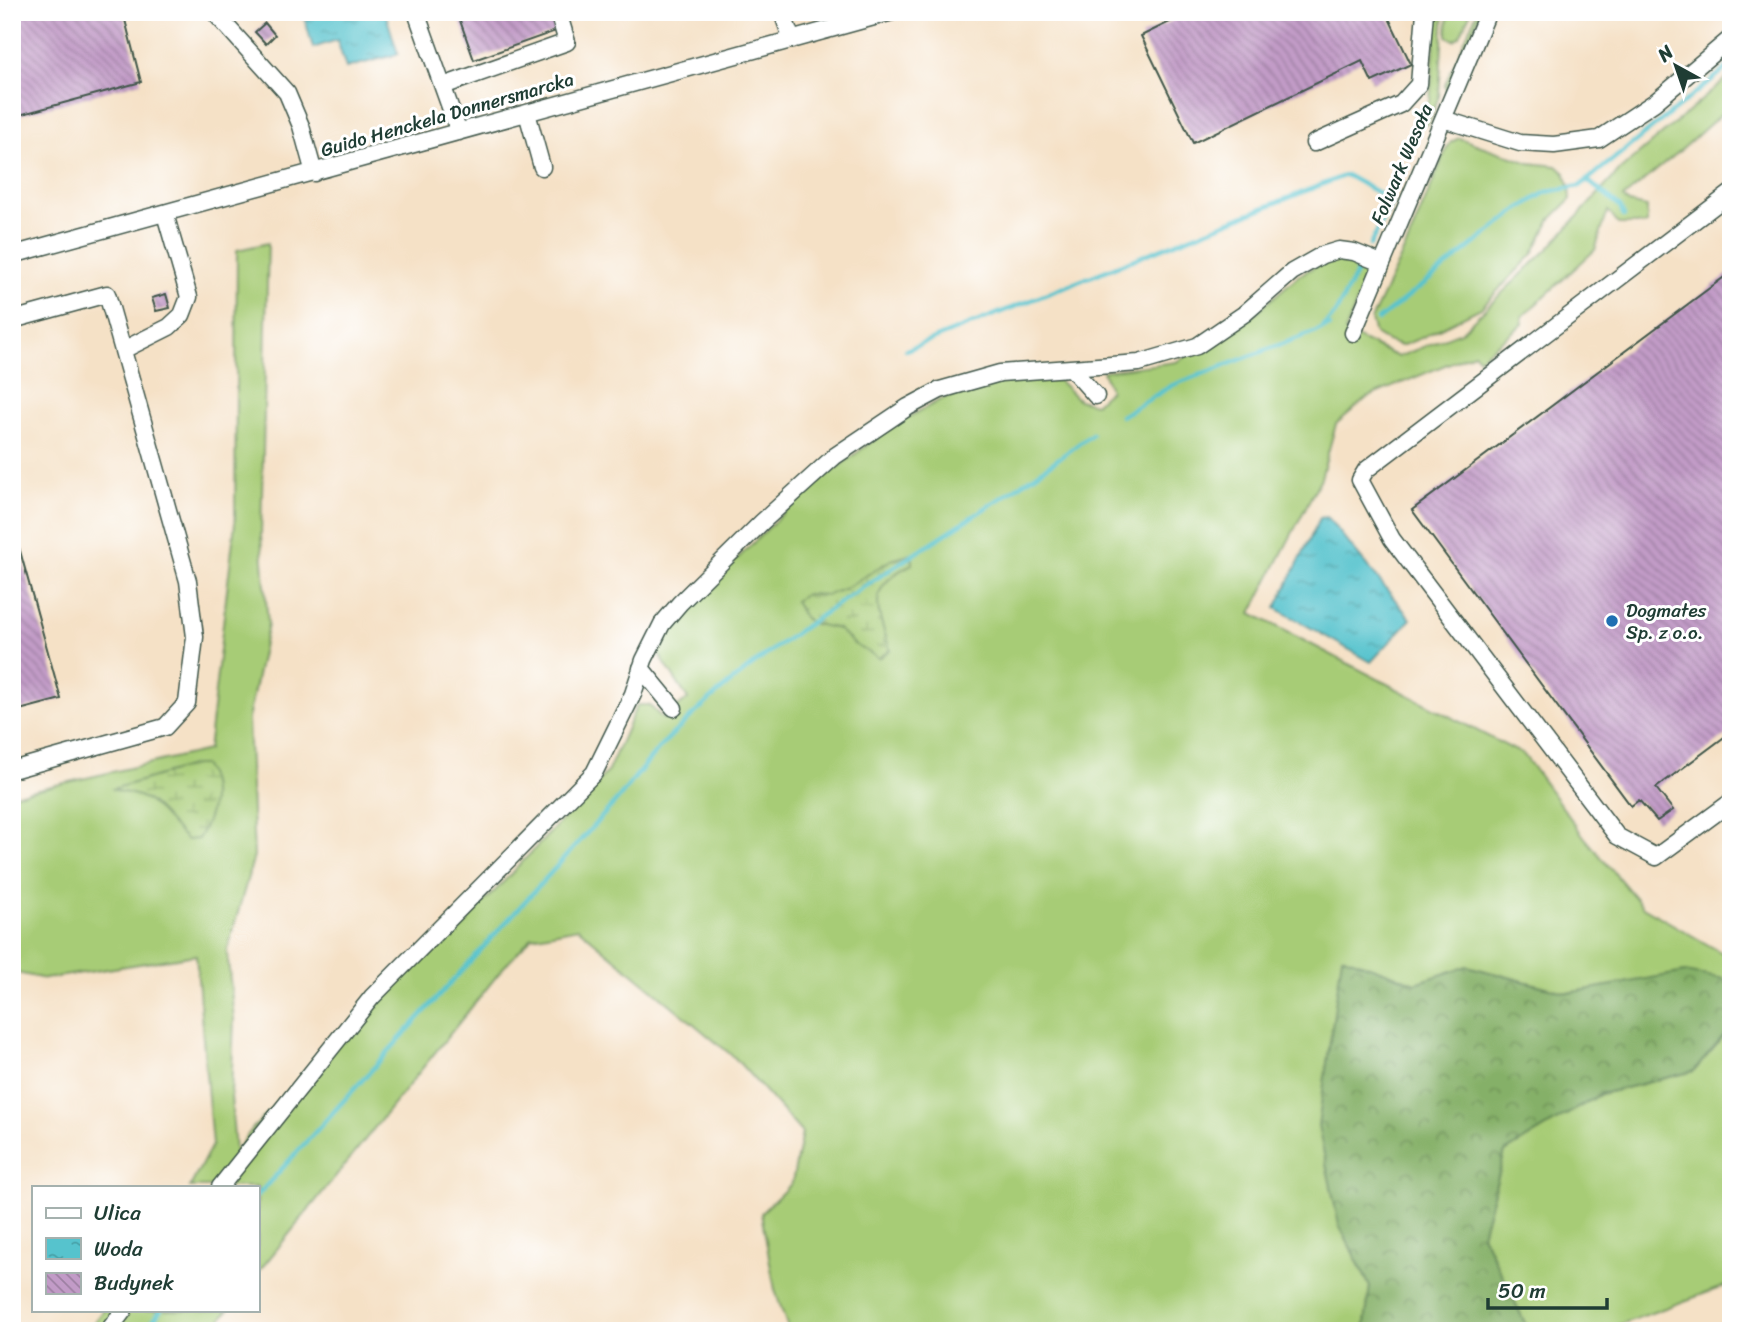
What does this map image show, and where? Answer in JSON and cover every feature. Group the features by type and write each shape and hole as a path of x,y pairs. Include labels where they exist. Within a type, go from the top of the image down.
{"street":[{"path":"214,12 287,93 301,126 314,173"},
{"path":"416,12 458,132"},
{"path":"443,86 568,42 558,12"},
{"path":"782,12 792,40"},
{"name":"Guido Henckela Donnersmarcka","path":"12,255 892,12"},
{"path":"1314,143 1401,104 1419,84 1425,12"},
{"name":"Folwark Wesoła","path":"1353,333 1488,12"},
{"path":"1443,119 1520,143 1554,145 1599,139 1655,102 1731,38"},
{"path":"527,113 542,166"},
{"path":"1731,194 1366,470 1360,480 1392,539 1617,836 1656,857 1731,802"},
{"path":"123,350 169,327 182,315 189,297 165,214"},
{"path":"221,1186 372,997 594,773 633,694 652,641 662,624 762,522 835,456 908,407 940,390 1000,373 1139,363 1197,346 1244,314 1292,272 1322,255 1339,250 1354,252 1381,263"},
{"path":"12,320 107,294 188,581 195,638 187,703 165,727 12,770"},
{"path":"1071,368 1096,396"},
{"path":"641,668 674,708"},
{"path":"108,1331 122,1312"}],"green space":[{"path":"1437,12 1444,12 1439,96 1428,125 1422,124 1425,117 1423,110 1430,100"},
{"path":"1448,12 1471,12 1460,36 1454,40 1447,36"},
{"path":"1477,12 1481,12 1447,94 1445,85"},
{"path":"1731,75 1731,105 1623,198 1629,203 1647,207 1647,224 1618,224 1608,211 1595,250 1522,317 1523,324 1479,358 1474,353 1368,397 1336,424 1321,478 1251,613 1524,755 1585,838 1643,907 1731,958 1731,980 1685,973 1568,993 1467,966 1416,983 1339,1225 1370,1287 1364,1331 789,1331 775,1290 761,1213 792,1183 802,1133 735,1058 578,928 532,937 503,968 259,1272 259,1186 191,1186 212,1145 196,955 45,979 12,972 12,795 208,750 235,523 237,250 268,243 261,536 268,624 248,719 254,856 227,951 234,1019 231,1095 235,1152 253,1128 432,947 492,894 608,771 637,705 649,705 663,719 688,699 658,653 668,628 801,495 895,424 944,398 991,382 1053,375 1079,400 1095,404 1110,390 1103,371 1176,362 1238,328 1298,276 1323,262 1346,258 1369,272 1345,332 1398,357 1461,332 1549,248 1621,169"},
{"path":"1459,138 1529,163 1557,166 1565,173 1571,199 1550,220 1533,254 1481,308 1401,346 1375,334 1371,320 1408,242 1446,150 1451,142"},
{"path":"912,554 912,564 886,582 881,590 879,610 890,650 879,658 854,644 838,629 811,623 803,616 795,601 806,594 827,595 844,589 891,560"},
{"path":"194,765 203,765 212,792 210,812 198,839 187,840 146,800 113,789"},
{"path":"1342,956 1416,983 1467,966 1568,993 1685,972 1731,980 1731,1028 1694,1071 1601,1094 1505,1152 1482,1234 1527,1327 1524,1331 1364,1331 1370,1286 1339,1225 1318,1126"},
{"path":"1731,1028 1731,1284 1602,1331 1524,1331 1526,1327 1482,1234 1505,1152 1601,1094 1694,1071"},
{"path":"102,1312 226,1312 212,1331 88,1331"}],"water":[{"path":"303,12 385,12 398,54 346,68 337,40 313,48"},
{"path":"1327,517 1411,619 1371,662 1276,608 1320,518"}],"building":[{"path":"12,12 123,12 141,82 12,117"},
{"path":"457,12 550,12 556,31 474,60"},
{"path":"1190,12 1386,12 1411,64 1372,82 1362,61 1193,143 1141,36"},
{"path":"265,23 275,35 266,44 255,32"},
{"name":"Dogmates Sp. z o.o.","path":"1731,272 1731,732 1656,788 1673,810 1657,821 1639,800 1631,806 1412,510"},
{"path":"166,294 170,308 156,311 152,298"},
{"path":"12,522 61,699 12,712"}],"waterway":[{"path":"1378,320 1519,209 1546,192 1580,186 1728,67"},
{"path":"906,350 1346,175 1393,201 1370,245"},
{"path":"1587,180 1620,207 1624,216"},
{"path":"1323,327 1335,314 1359,268"},
{"path":"1121,416 1173,385 1330,326"},
{"path":"259,1194 617,800 676,731 724,688 774,649 1092,434"},
{"path":"145,1331 159,1312"}],"place":[{"name":"Dogmates Sp. z o.o.","path":"1612,621"}]}
